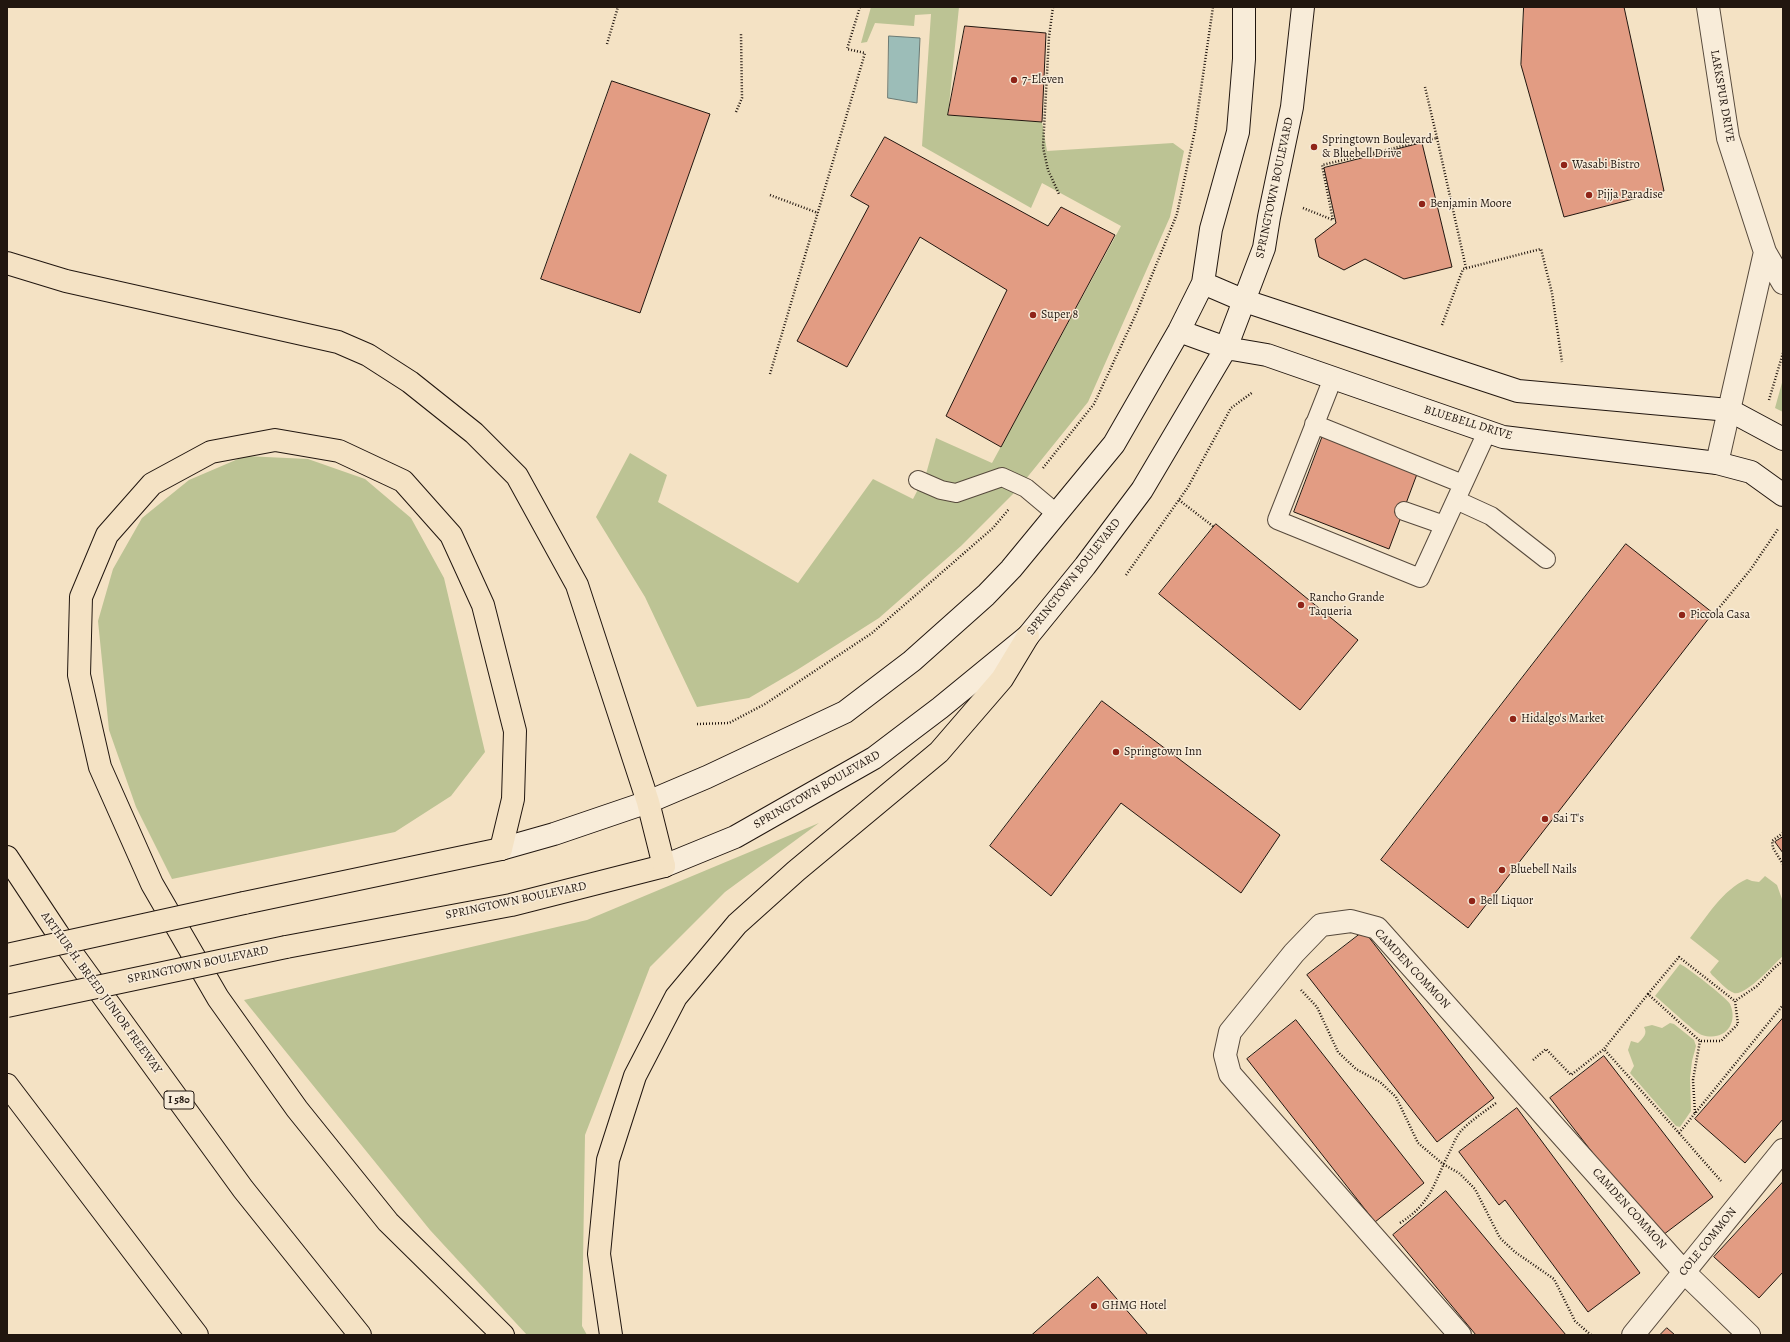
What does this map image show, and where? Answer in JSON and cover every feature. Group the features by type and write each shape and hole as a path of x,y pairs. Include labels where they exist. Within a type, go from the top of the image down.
{"main road":[{"path":"7,263 66,281 338,342 368,355 410,382 474,433 517,476 577,585 648,802 664,866"},
{"path":"7,955 244,904 501,849 513,799 515,731 483,605 451,535 403,481 339,452 275,440 211,452 152,484 106,535 81,597 79,675 100,767 152,884 160,897 218,998 296,1109 388,1222 503,1335"},
{"path":"611,1335 599,1254 608,1160 635,1076 676,997 737,924 796,871 938,752 1002,678 1028,636"},
{"name":"ARTHUR H. BREED JUNIOR FREEWAY","path":"7,857 58,934 243,1188 360,1335"},
{"name":"SPRINGTOWN BOULEVARD","path":"7,1006 286,947 511,905 664,866"},
{"path":"7,1085 197,1335"}],"street":[{"path":"501,849 554,834 648,802 707,777 845,712 912,662 986,595 1011,569 1114,444 1179,331 1203,284 1211,229 1238,132 1244,59 1244,7"},
{"name":"SPRINGTOWN BOULEVARD","path":"664,866 735,837 874,758 940,708 1028,636 1085,566 1142,490 1189,413 1226,348 1264,248 1292,107 1303,7"},
{"name":"LARKSPUR DRIVE","path":"1708,7 1728,138 1765,252 1783,282"},
{"path":"1717,463 1765,252"},
{"path":"1203,284 1245,301 1518,391 1729,410 1783,439"},
{"name":"BLUEBELL DRIVE","path":"1179,331 1226,348 1267,355 1503,437 1717,463 1751,472 1783,495"},
{"name":"CAMDEN COMMON","path":"1460,1335 1230,1074 1225,1055 1230,1032 1294,953 1321,925 1351,921 1377,928 1684,1272 1749,1335"},
{"name":"COLE COMMON","path":"1634,1335 1783,1150"}],"lane":[{"path":"1333,378 1314,424 1302,473 1277,520 1420,578 1487,432"},
{"path":"1314,424 1460,492 1546,559"},
{"path":"918,480 941,490 956,493 1002,477 1026,488 1057,514"},
{"path":"1404,511 1444,525"}],"path":[{"path":"607,44 618,7"},
{"path":"770,374 865,53 847,50 860,7"},
{"path":"1053,7 1049,37 1044,146 1048,170 1059,194"},
{"path":"1178,214 1195,130 1213,7"},
{"path":"736,112 742,98 741,34"},
{"path":"1426,87 1466,268"},
{"path":"1303,208 1333,220 1322,164 1437,138"},
{"path":"770,196 818,214"},
{"path":"1442,325 1462,269 1541,249 1552,293 1562,362"},
{"path":"1768,402 1783,353"},
{"path":"1126,575 1188,487 1231,408 1253,392"},
{"path":"1179,500 1214,527"},
{"path":"1714,614 1750,569 1778,529"},
{"path":"1783,833 1772,841 1773,848 1783,864"},
{"path":"1378,1243 1394,1227 1414,1214 1436,1183 1443,1164 1460,1133 1499,1101 1512,1079 1546,1049 1571,1075 1604,1049 1648,994 1679,957 1735,1001 1738,1024 1721,1041 1700,1041 1648,994"},
{"path":"1735,1001 1757,986 1783,961"},
{"path":"1280,971 1292,980 1317,1007 1338,1052 1356,1069 1380,1082 1396,1097 1418,1143 1443,1164 1459,1173 1475,1189 1500,1238 1515,1252 1554,1279 1575,1321 1591,1335"},
{"path":"1679,1133 1783,1005"},
{"path":"1695,1114 1693,1080 1700,1041"},
{"path":"1604,1049 1726,1187"}],"green space":[{"path":"871,7 959,7 948,115 1042,122 1047,151 1173,143 1184,151 1170,217 1088,402 1017,490 961,546 879,618 797,670 749,698 697,707 645,597 596,517 630,453 667,475 658,502 798,583 873,479 913,499 926,474 936,438 992,463 1121,226 1042,183 1031,208 922,146 931,14 915,15 914,26 875,23 867,42 861,43"},
{"path":"1783,379 1783,412 1775,408"},
{"path":"245,456 308,459 365,479 411,518 444,578 485,752 451,796 395,832 172,879 136,807 109,730 98,621 113,569 142,518 189,480"},
{"path":"819,823 725,892 650,967 585,1135 582,1326 587,1335 527,1335 430,1230 244,1000 587,920"},
{"path":"1765,876 1777,885 1783,902 1783,956 1752,985 1739,993 1734,993 1725,987 1710,972 1719,961 1690,938 1722,897 1730,890 1747,879 1759,882"},
{"path":"1680,964 1706,983 1730,1004 1733,1018 1728,1030 1723,1034 1710,1036 1698,1033 1655,996"},
{"path":"1670,1023 1674,1024 1694,1040 1696,1046 1690,1078 1691,1111 1680,1127 1676,1126 1630,1073 1634,1066 1628,1050 1631,1041 1638,1043 1642,1039 1645,1034 1644,1027 1652,1025 1662,1028"}],"water":[{"path":"889,36 920,38 917,103 888,98"}],"building":[{"path":"1524,7 1624,7 1664,191 1564,217 1521,65"},
{"path":"965,26 1046,33 1042,122 948,115"},
{"path":"612,81 710,114 640,313 541,279"},
{"name":"Super 8","path":"885,137 1048,226 1061,207 1115,235 1001,447 946,416 1007,290 920,237 847,367 797,341 869,206 851,196"},
{"path":"1422,143 1452,267 1404,279 1365,259 1344,270 1319,257 1315,239 1336,223 1324,168"},
{"path":"1325,430 1420,466 1389,549 1294,512"},
{"path":"1216,524 1358,640 1300,710 1159,594"},
{"path":"1626,544 1713,613 1468,928 1381,860"},
{"name":"Springtown Inn","path":"1102,701 1280,835 1241,893 1121,803 1051,896 990,846"},
{"path":"1783,837 1783,853 1775,842"},
{"path":"1364,931 1494,1098 1437,1142 1307,975"},
{"path":"1783,1018 1783,1119 1745,1163 1695,1119"},
{"path":"1296,1020 1424,1183 1375,1222 1247,1059"},
{"path":"1604,1056 1713,1197 1659,1238 1550,1098"},
{"path":"1517,1108 1640,1273 1588,1312 1505,1200 1499,1205 1459,1152"},
{"path":"1783,1182 1783,1272 1759,1298 1714,1257"},
{"path":"1446,1191 1566,1335 1476,1335 1393,1235"},
{"name":"GHMG Hotel","path":"1098,1277 1148,1335 1032,1335"},
{"path":"1667,1328 1675,1335 1660,1335"}],"place":[{"name":"7-Eleven","path":"1014,80"},
{"name":"Springtown Boulevard & Bluebell Drive","path":"1314,147"},
{"name":"Wasabi Bistro","path":"1564,165"},
{"name":"Pijja Paradise","path":"1589,195"},
{"name":"Benjamin Moore","path":"1422,204"},
{"name":"Super 8","path":"1033,315"},
{"name":"Rancho Grande Taqueria","path":"1301,605"},
{"name":"Piccola Casa","path":"1682,615"},
{"name":"Hidalgo's Market","path":"1513,719"},
{"name":"Springtown Inn","path":"1116,752"},
{"name":"Sai T's","path":"1545,819"},
{"name":"Bluebell Nails","path":"1502,870"},
{"name":"Bell Liquor","path":"1472,901"},
{"name":"GHMG Hotel","path":"1094,1306"}]}
